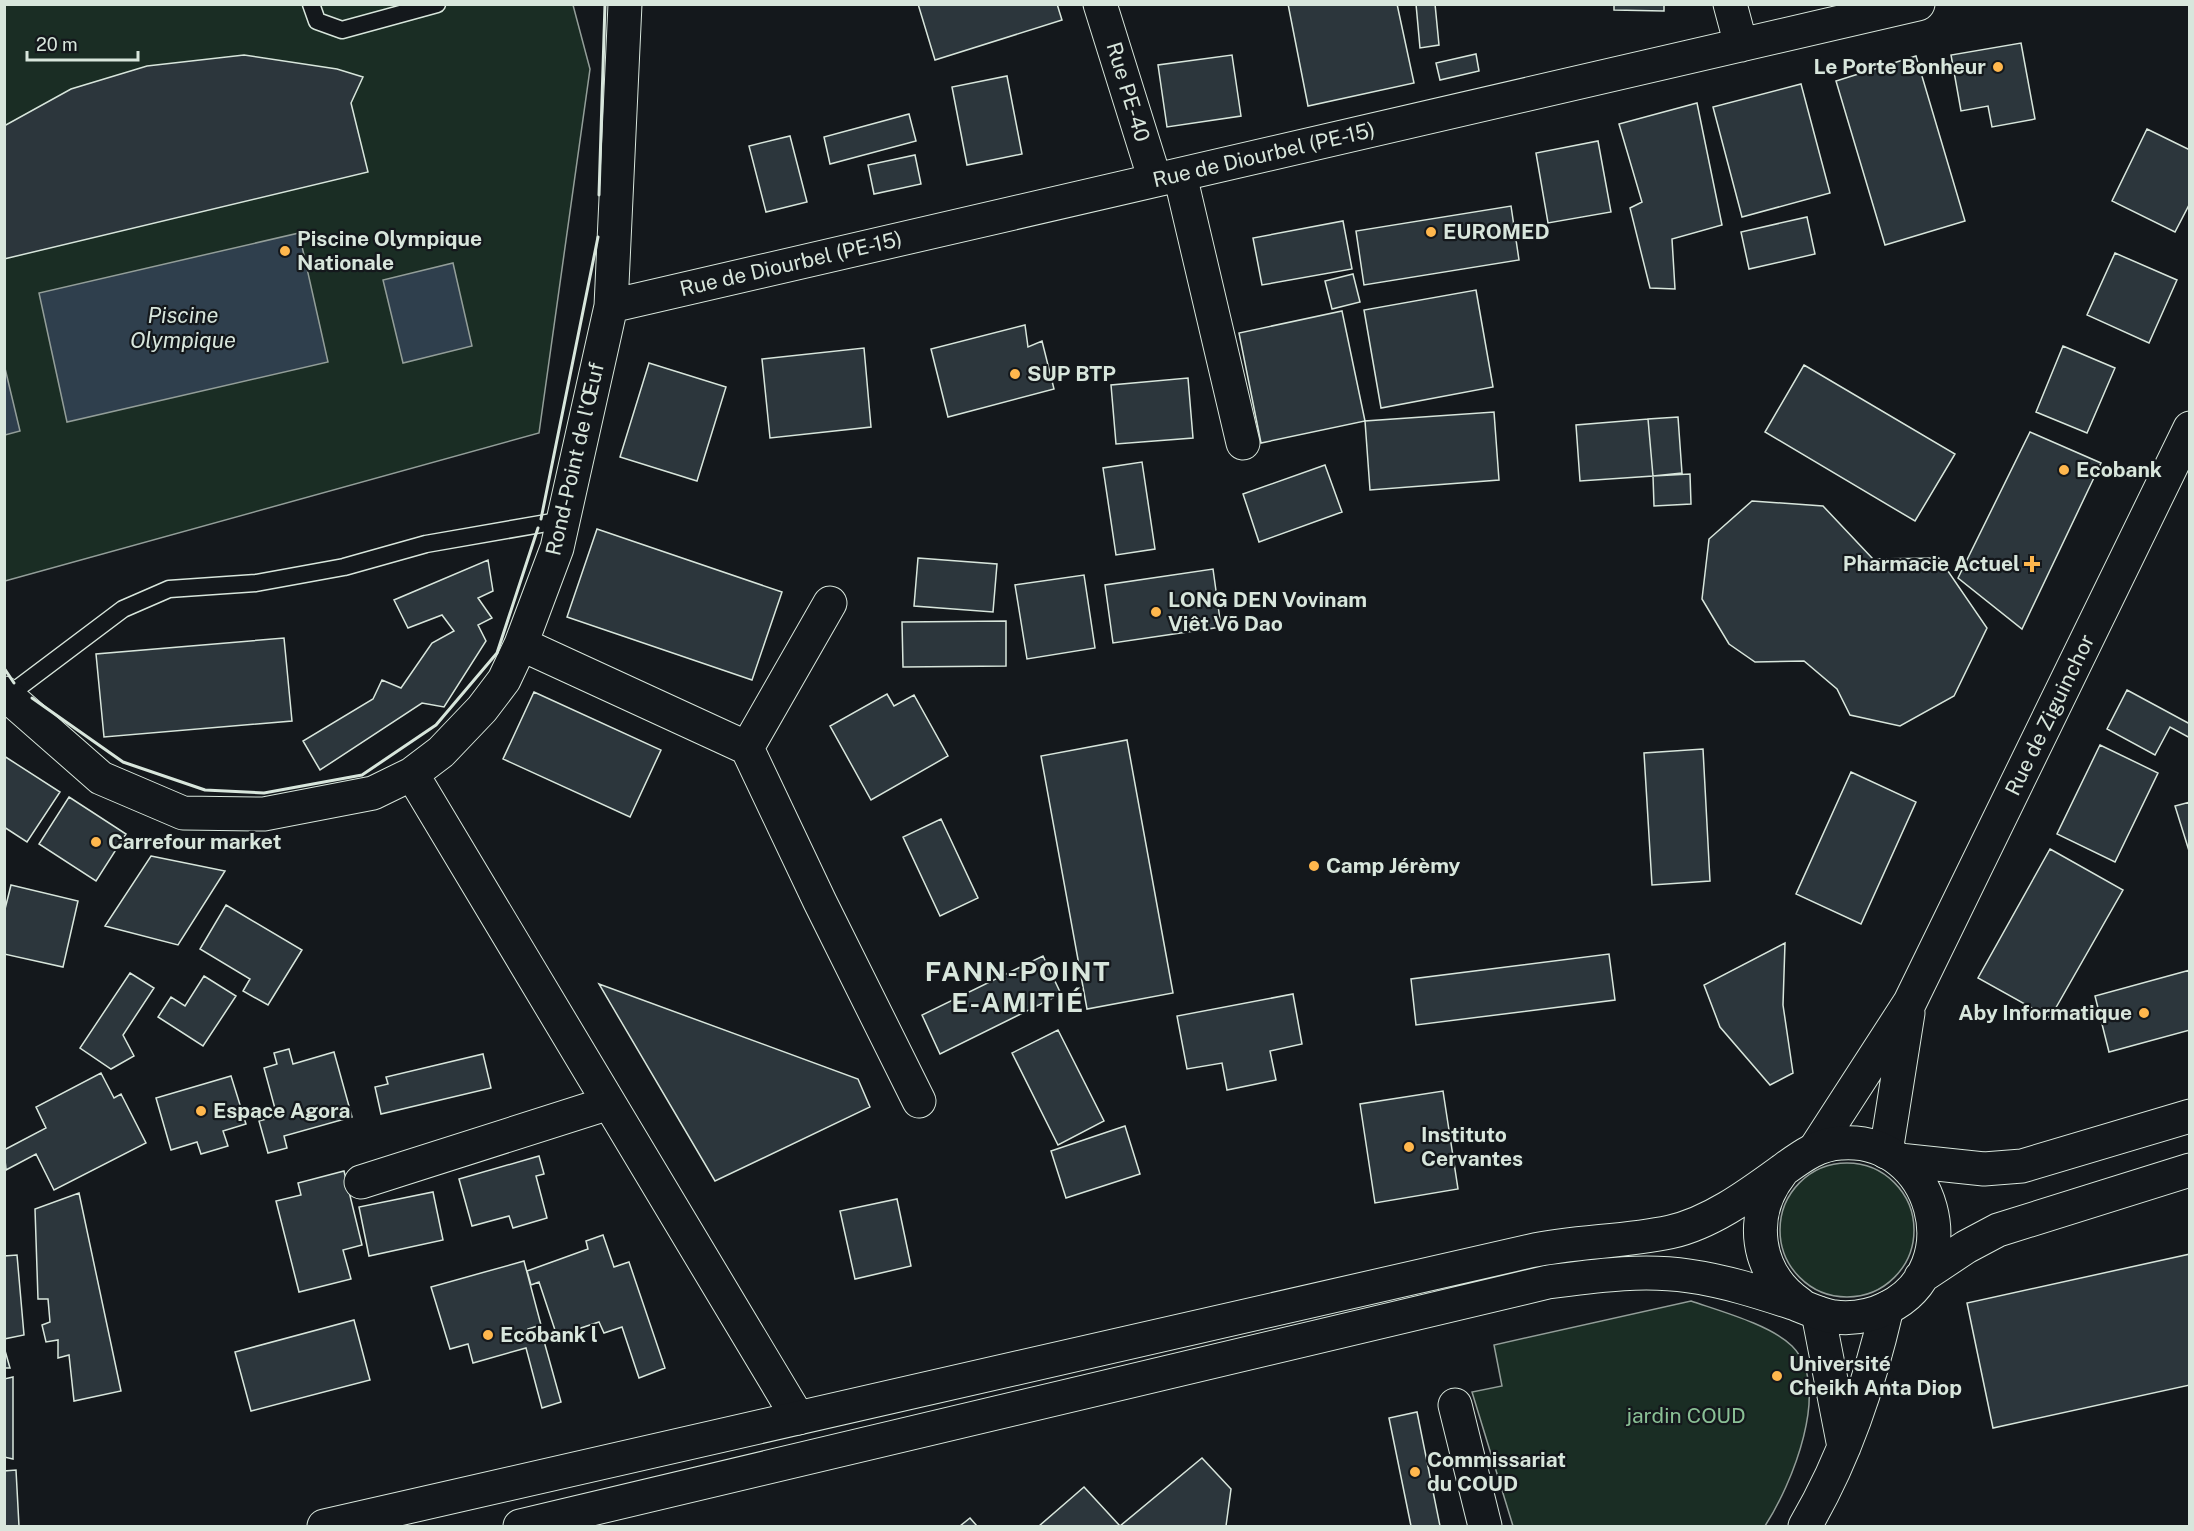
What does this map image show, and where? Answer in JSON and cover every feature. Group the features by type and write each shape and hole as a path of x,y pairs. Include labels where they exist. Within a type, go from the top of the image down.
{"street":[{"name":"Rond-Point de l'Œuf","path":"6,696 101,778 183,813 264,814 373,793 412,774 441,752 482,709 504,680 521,644 557,548 610,306 625,4"},
{"name":"Rue PE-40","path":"1100,4 1168,177 1243,443"},
{"path":"1730,4 1741,45"},
{"name":"Rue de Diourbel (PE-15)","path":"610,306 1918,4"},
{"name":"Rue de Ziguinchor","path":"1910,1002 2190,428"},
{"path":"747,748 830,603"},
{"path":"521,644 747,748 820,902 919,1101"},
{"path":"412,774 798,1418"},
{"path":"1815,1149 1910,1002"},
{"path":"1893,1156 1910,1002"},
{"path":"361,1182 609,1103"},
{"path":"324,1527 1131,1340 1540,1249 1626,1240 1675,1231 1704,1220 1815,1149 1842,1142 1870,1146 1893,1156 1984,1169 2022,1166 2190,1116"},
{"path":"1893,1156 1917,1177 1926,1190 1933,1216 1935,1230 1928,1262 1921,1277"},
{"path":"1785,1169 1763,1204 1759,1234 1768,1268 1778,1285 1811,1310 1844,1449"},
{"path":"531,1526 1548,1282 1632,1272 1683,1275 1728,1282 1811,1310 1849,1318 1887,1308 1904,1296 1921,1277 1966,1246 1998,1230 2190,1170"},
{"path":"1805,1527 1844,1449 1873,1368 1887,1308"},
{"path":"1455,1405 1485,1527"}],"lane":[{"path":"311,4 317,21 342,30 437,4"},
{"path":"6,696 123,609 169,589 256,583 344,567 426,544 564,520"}],"green space":[{"name":"Piscine Olympique Nationale","path":"5,5 573,5 590,69 539,433 5,581"},
{"path":"1847,1163 1872,1168 1894,1183 1909,1205 1914,1230 1909,1255 1894,1277 1872,1292 1847,1297 1822,1292 1800,1277 1785,1255 1780,1230 1785,1205 1800,1183 1822,1168"},
{"name":"jardin COUD","path":"1691,1301 1744,1319 1783,1338 1792,1346 1804,1364 1809,1386 1804,1436 1786,1487 1765,1526 1513,1526 1472,1392 1502,1386 1494,1345"}],"water":[{"name":"Piscine Olympique","path":"299,233 328,362 67,422 39,293"},
{"path":"453,263 472,346 403,363 383,280"},
{"path":"4,364 20,431 5,435 4,435"}],"building":[{"path":"918,4 1057,4 1062,20 935,60"},
{"path":"1288,4 1397,4 1414,83 1308,106"},
{"path":"1416,4 1435,4 1439,45 1420,48"},
{"path":"1614,4 1664,4 1664,11 1614,10"},
{"path":"2021,43 2035,119 1992,127 1988,106 1961,111 1951,55"},
{"path":"1476,54 1479,71 1440,80 1436,63"},
{"name":"Piscine Olympique Nationale","path":"244,55 337,69 363,77 351,103 368,172 4,259 4,126 71,89 147,66"},
{"path":"1232,55 1241,116 1167,127 1158,65"},
{"path":"1916,56 1965,221 1885,245 1836,81"},
{"path":"1007,76 1022,154 967,165 952,87"},
{"path":"1801,84 1830,193 1742,217 1713,107"},
{"path":"1697,103 1722,225 1672,239 1675,289 1650,288 1630,208 1642,202 1619,124"},
{"path":"909,114 916,141 830,164 824,137"},
{"path":"2147,129 2190,150 2190,203 2175,232 2112,201"},
{"path":"790,136 807,202 766,212 749,146"},
{"path":"1598,141 1611,212 1548,223 1536,153"},
{"path":"915,155 921,184 874,194 868,165"},
{"path":"1511,206 1519,260 1364,285 1356,231"},
{"path":"1807,217 1815,254 1749,269 1741,232"},
{"path":"1343,221 1352,269 1262,285 1253,238"},
{"path":"2115,253 2177,280 2149,343 2087,315"},
{"path":"1353,274 1360,302 1332,309 1325,281"},
{"path":"1476,290 1493,387 1381,408 1364,310"},
{"path":"1342,311 1365,421 1261,443 1239,333"},
{"path":"1025,325 1028,347 1042,341 1054,389 948,417 931,349"},
{"path":"2063,346 2115,368 2087,433 2036,412"},
{"path":"864,348 871,427 770,438 762,359"},
{"path":"649,363 726,387 697,481 620,457"},
{"path":"1804,365 1955,454 1915,521 1765,432"},
{"path":"1188,378 1193,438 1116,444 1111,385"},
{"path":"1494,412 1499,480 1370,490 1365,421"},
{"path":"1678,417 1682,473 1653,476 1648,419"},
{"path":"1648,419 1653,476 1580,481 1576,425"},
{"path":"2030,432 2101,463 2022,629 1958,578"},
{"path":"1142,462 1155,549 1116,555 1103,468"},
{"path":"1325,465 1342,512 1259,542 1243,494"},
{"path":"1690,474 1691,504 1654,506 1653,476"},
{"path":"1752,501 1823,506 1873,559 1939,558 1987,628 1954,696 1900,726 1850,715 1837,689 1804,661 1755,662 1729,644 1702,599 1709,539"},
{"path":"597,529 782,592 752,680 567,617"},
{"path":"918,558 997,564 993,612 914,606"},
{"path":"488,560 493,591 478,598 492,618 478,625 486,641 444,707 422,703 320,770 303,741 373,699 382,680 401,688 432,643 454,631 442,615 408,628 394,600"},
{"path":"1213,569 1221,627 1113,643 1105,585"},
{"path":"1084,575 1095,648 1027,659 1015,585"},
{"path":"1006,621 1006,666 903,667 902,622"},
{"path":"284,638 292,721 104,737 96,654"},
{"path":"2127,690 2190,724 2190,738 2170,727 2155,755 2107,729"},
{"path":"534,692 661,750 630,817 503,759"},
{"path":"887,694 894,706 914,695 948,756 871,800 830,726"},
{"path":"1127,740 1173,993 1087,1009 1041,756"},
{"path":"2100,745 2158,773 2115,862 2057,834"},
{"path":"1703,749 1710,881 1652,885 1644,753"},
{"path":"4,756 60,792 27,842 4,827"},
{"path":"1851,772 1916,802 1861,924 1796,894"},
{"path":"69,797 126,834 96,881 39,844"},
{"path":"2190,802 2190,854 2175,806"},
{"path":"941,819 978,898 940,916 903,837"},
{"path":"2050,849 2123,890 2050,1018 1978,978"},
{"path":"151,856 225,871 178,945 105,926"},
{"path":"11,885 78,901 63,967 4,954 4,913"},
{"path":"226,905 302,950 268,1005 243,991 250,979 200,949"},
{"path":"1785,943 1783,1005 1793,1073 1770,1085 1720,1027 1704,985"},
{"path":"1609,954 1615,1000 1416,1025 1411,979"},
{"path":"1043,956 1061,994 940,1054 922,1015"},
{"name":"Aby Informatique","path":"2190,970 2190,1030 2109,1052 2095,996"},
{"path":"130,973 154,988 123,1035 134,1056 111,1069 80,1048"},
{"path":"204,976 236,996 203,1046 158,1017 171,997 185,1006"},
{"path":"599,984 858,1079 870,1107 715,1181"},
{"path":"1293,994 1302,1044 1270,1051 1276,1080 1227,1090 1222,1063 1187,1069 1177,1016"},
{"path":"1058,1030 1104,1121 1058,1145 1012,1053"},
{"path":"289,1049 293,1064 334,1052 352,1117 284,1136 287,1148 268,1153 259,1121 277,1116 264,1068 277,1064 274,1053"},
{"path":"483,1054 491,1088 381,1114 375,1087 388,1084 386,1077"},
{"path":"101,1073 114,1098 121,1094 146,1143 54,1190 36,1154 6,1170 4,1150 46,1128 36,1107"},
{"name":"Espace Agora","path":"231,1076 246,1124 223,1131 228,1146 201,1154 197,1142 171,1150 156,1098"},
{"name":"Instituto Cervantes","path":"1443,1091 1458,1189 1375,1203 1360,1104"},
{"path":"1125,1126 1140,1174 1066,1198 1051,1151"},
{"path":"539,1156 544,1174 536,1176 547,1218 513,1228 509,1216 472,1226 459,1179"},
{"path":"344,1171 362,1245 343,1250 351,1279 299,1292 276,1201 301,1195 298,1183"},
{"path":"433,1192 443,1240 369,1256 359,1207"},
{"path":"79,1193 121,1391 74,1401 69,1355 58,1358 58,1340 46,1342 42,1325 50,1322 48,1299 38,1299 35,1209"},
{"path":"897,1199 911,1266 855,1279 840,1211"},
{"path":"603,1235 614,1267 629,1262 665,1368 639,1378 622,1327 604,1333 599,1322 557,1336 539,1282 531,1285 527,1271 588,1249 586,1241"},
{"path":"2190,1254 2190,1385 1993,1428 1967,1303"},
{"path":"17,1255 24,1335 4,1339 4,1256"},
{"name":"Ecobank l","path":"524,1261 541,1325 528,1329 530,1337 542,1334 561,1402 542,1408 526,1348 473,1363 468,1344 450,1349 431,1287"},
{"path":"354,1320 370,1380 251,1411 235,1352"},
{"path":"4,1347 10,1368 4,1368"},
{"path":"13,1377 13,1459 4,1457 4,1379"},
{"name":"Commissariat du COUD","path":"1417,1412 1440,1526 1411,1526 1389,1418"},
{"path":"1202,1458 1231,1489 1226,1526 1120,1526"},
{"path":"16,1470 19,1526 4,1526 4,1471"},
{"path":"1084,1487 1120,1526 1039,1526"},
{"path":"970,1518 977,1526 960,1526"}],"wall":[{"path":"599,195 605,4"},
{"path":"541,519 598,237"},
{"path":"32,698 123,762 205,790 264,793 362,775 436,725 497,653 538,528"},
{"path":"4,668 14,683"}],"place":[{"name":"Le Porte Bonheur","path":"1998,67"},
{"name":"EUROMED","path":"1431,232"},
{"name":"Piscine Olympique Nationale","path":"285,251"},
{"name":"SUP BTP","path":"1015,374"},
{"name":"Ecobank","path":"2064,470"},
{"name":"Pharmacie Actuel","path":"2032,564"},
{"name":"LONG DEN Vovinam Viêt Võ Dao","path":"1156,612"},
{"name":"Carrefour market","path":"96,842"},
{"name":"Camp Jérèmy","path":"1314,866"},
{"name":"Aby Informatique","path":"2144,1013"},
{"name":"Espace Agora","path":"201,1111"},
{"name":"Instituto Cervantes","path":"1409,1147"},
{"name":"Ecobank l","path":"488,1335"},
{"name":"Université Cheikh Anta Diop","path":"1777,1376"},
{"name":"Commissariat du COUD","path":"1415,1472"}],"district":[{"name":"FANN-POINT E-AMITIÉ","path":"1018,988"}]}
